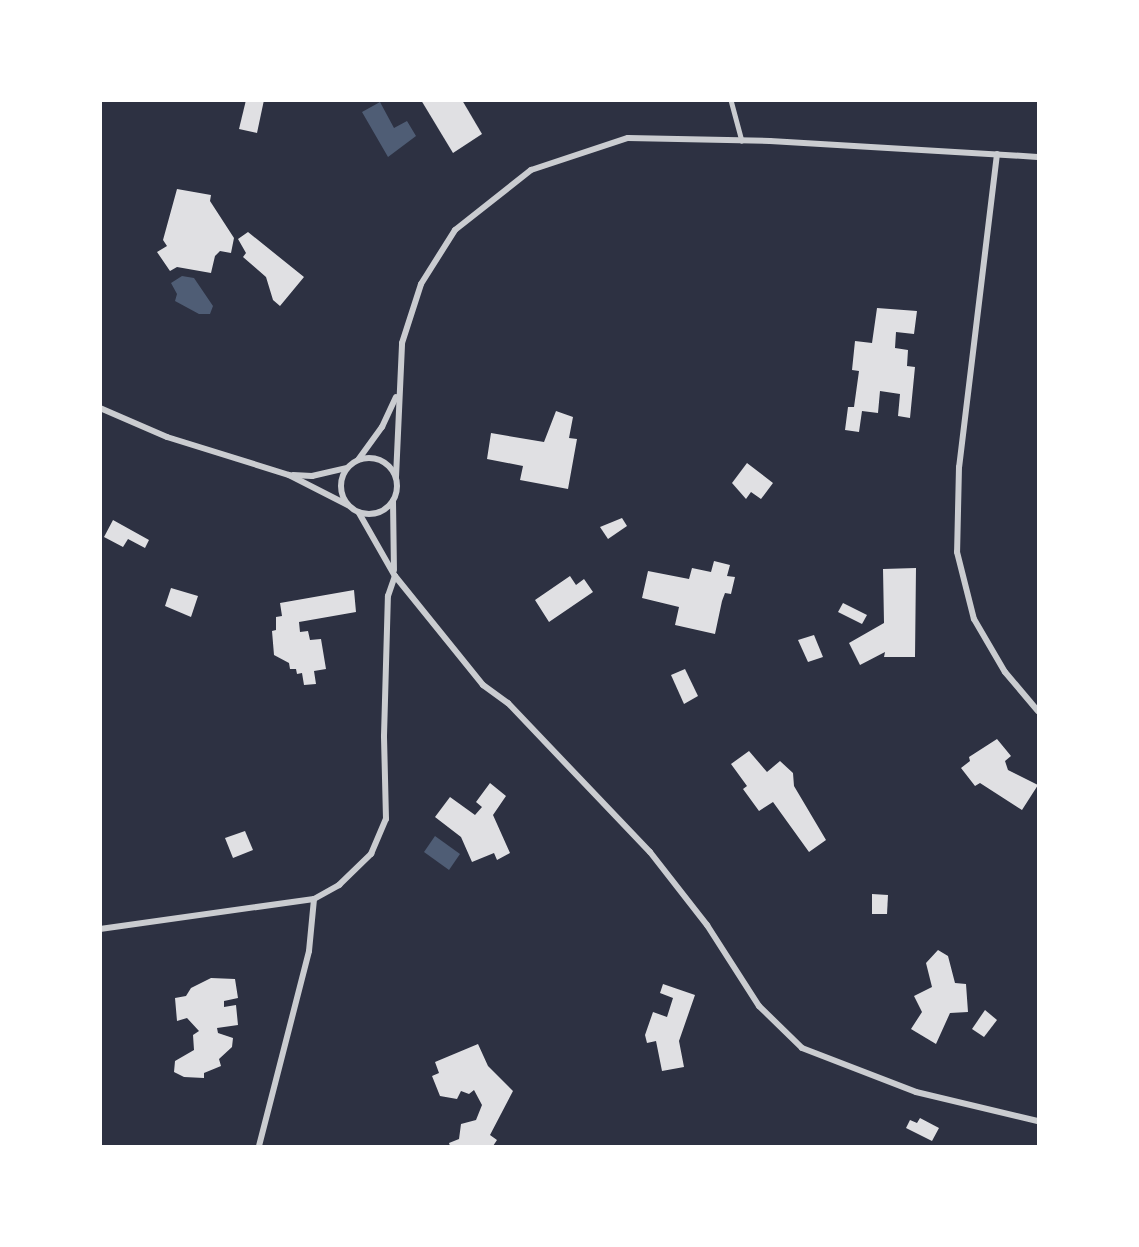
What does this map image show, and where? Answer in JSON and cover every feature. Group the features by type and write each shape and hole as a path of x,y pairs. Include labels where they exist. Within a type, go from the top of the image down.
{"street":[{"path":"100,929 314,899 339,885 371,854 386,819 384,736 388,596 394,573 393,501 401,417 397,397 402,343 421,284 454,230 531,170 628,138 742,141 1038,157"},
{"path":"997,154 959,467 957,552 974,619 1005,672 1038,711"},
{"path":"358,461 382,427 397,397"},
{"path":"100,408 167,437 289,475 359,513 394,573 483,686 508,704 650,852 707,925 759,1006 802,1048 916,1092 1038,1121"},
{"path":"289,475 320,475 347,468 366,458 384,463 396,477"},
{"path":"347,468 341,491 348,505"},
{"path":"359,513 378,513 393,501"},
{"path":"259,1146 309,951 314,899"}],"lane":[{"path":"731,100 742,141"}],"water":[{"path":"380,102 394,128 407,121 416,136 388,157 362,112"},
{"path":"182,276 194,278 213,306 210,314 199,314 175,301 177,294 171,283"},
{"path":"435,836 460,854 449,870 424,852"}],"building":[{"path":"246,100 264,100 257,133 239,129"},
{"path":"421,100 462,100 482,134 453,153"},
{"path":"177,189 211,195 210,201 234,238 231,253 220,251 215,256 211,273 177,267 170,271 157,252 167,246 163,240"},
{"path":"248,232 304,277 280,306 273,300 266,277 243,257 246,253 238,239"},
{"path":"877,308 917,311 914,334 896,332 895,348 908,350 907,366 915,367 910,418 898,416 900,394 880,391 878,413 862,411 859,432 845,430 848,407 854,407 859,371 852,370 855,341 872,343"},
{"path":"556,411 573,417 569,438 577,439 568,489 520,480 523,466 487,459 491,433 544,442"},
{"path":"747,463 773,483 761,499 751,492 746,499 732,483"},
{"path":"622,518 627,526 608,539 600,527"},
{"path":"113,520 149,540 145,548 128,539 123,547 104,537"},
{"path":"714,561 730,565 727,576 735,577 731,594 725,593 722,601 715,634 675,625 679,607 642,598 648,571 689,579 692,568 711,572"},
{"path":"916,568 915,657 884,657 885,652 860,665 849,643 884,623 883,569"},
{"path":"570,576 576,585 584,579 593,592 549,622 535,600"},
{"path":"171,588 198,596 191,617 165,606"},
{"path":"354,590 356,612 299,622 300,632 308,631 310,640 321,639 326,669 314,671 316,684 304,685 302,673 297,674 296,669 290,669 289,663 274,655 272,631 276,630 276,617 282,616 280,603"},
{"path":"843,603 867,615 862,624 838,612"},
{"path":"814,635 823,657 808,662 798,640"},
{"path":"685,669 698,696 684,704 671,675"},
{"path":"997,739 1011,756 1005,761 1008,770 1038,785 1022,810 980,783 975,786 961,768 970,761 969,757"},
{"path":"749,751 767,772 780,761 793,773 794,786 826,840 809,852 773,802 759,811 743,789 747,786 731,764"},
{"path":"490,783 506,796 493,815 510,853 497,860 494,853 472,862 461,837 435,817 450,797 475,815 482,807 476,802"},
{"path":"245,831 253,850 233,858 225,838"},
{"path":"872,894 888,895 887,914 872,914"},
{"path":"938,950 948,956 955,983 966,984 968,1012 950,1013 936,1044 911,1029 922,1012 914,996 932,987 926,963"},
{"path":"211,978 235,979 238,998 224,1001 224,1007 236,1005 238,1025 217,1028 218,1033 233,1038 232,1047 219,1059 221,1066 204,1073 204,1078 184,1077 174,1072 175,1061 194,1050 193,1035 199,1031 187,1018 177,1021 175,998 186,996 191,988"},
{"path":"663,984 695,995 679,1041 684,1067 662,1071 656,1041 647,1043 645,1035 653,1012 667,1017 673,998 660,993"},
{"path":"985,1010 997,1020 984,1037 972,1029"},
{"path":"478,1044 488,1066 513,1091 490,1135 497,1140 493,1146 450,1146 449,1143 459,1139 461,1124 476,1120 482,1105 474,1090 469,1094 461,1091 457,1099 440,1096 432,1076 439,1073 435,1062"},
{"path":"920,1118 939,1128 932,1141 906,1128 910,1120 917,1123"}]}
